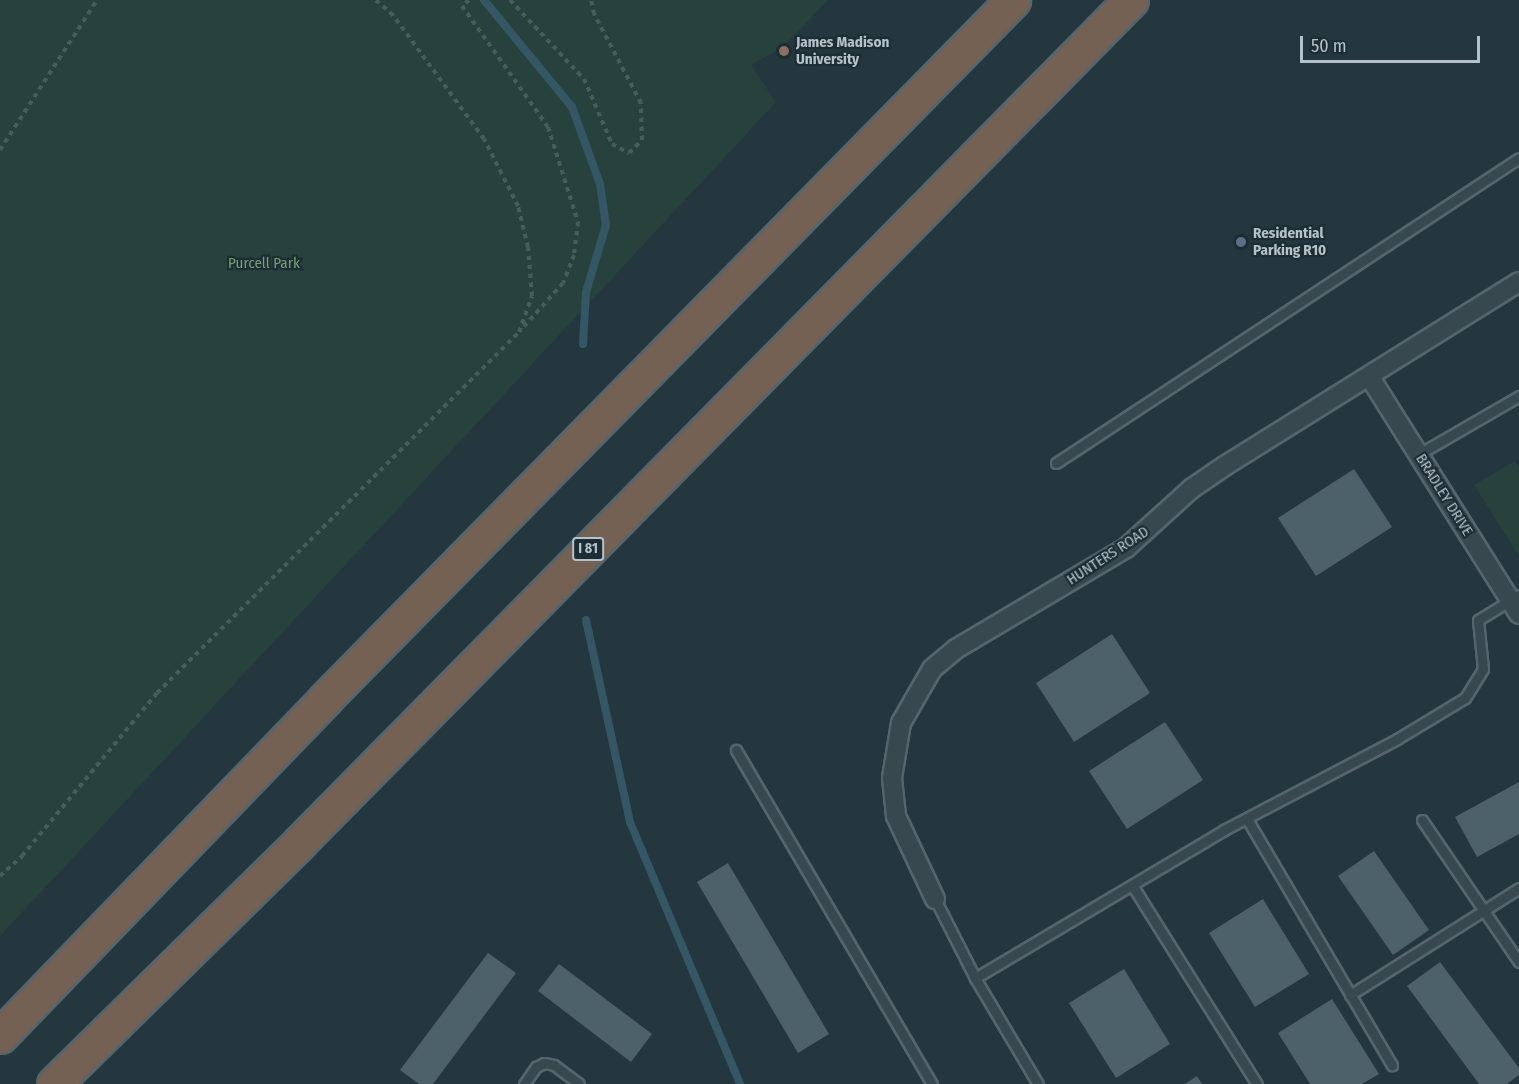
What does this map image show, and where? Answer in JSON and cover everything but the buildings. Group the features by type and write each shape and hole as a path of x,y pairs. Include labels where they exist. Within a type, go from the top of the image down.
{"highway":[{"path":"0,1036 334,690 1013,0"},
{"name":"I 81","path":"54,1084 315,826 1128,4"}],"street":[{"name":"HUNTERS ROAD","path":"935,899 896,816 892,778 901,723 932,669 956,648 1126,548 1197,484 1519,282"},
{"name":"BRADLEY DRIVE","path":"1369,376 1516,603"}],"lane":[{"path":"1056,463 1519,158"},
{"path":"1419,454 1519,396"},
{"path":"975,978 1247,819 1406,734 1465,698 1483,669 1478,620 1516,603"},
{"path":"736,750 932,1084"},
{"path":"1247,819 1392,1065"},
{"path":"1422,819 1519,962"},
{"path":"1132,885 1257,1084"},
{"path":"1350,996 1482,909 1519,888"},
{"path":"935,899 975,978 1038,1084"},
{"path":"524,1084 536,1067 544,1063 554,1065 579,1084"}],"path":[{"path":"0,150 97,0"},
{"path":"376,0 393,15 483,139 518,206 528,246 532,296 519,332"},
{"path":"0,876 157,693 519,332 563,283 574,255 578,222 548,127 462,6 470,0"},
{"path":"510,0 584,79 612,144 629,153 642,140 641,103 594,14 591,0"}],"green space":[{"name":"Purcell Park","path":"0,0 828,0 783,47 751,65 776,102 0,936"},
{"path":"1515,461 1519,468 1519,556 1474,485"}],"waterway":[{"path":"484,0 572,107 600,184 606,225 586,292 583,344"},
{"path":"586,620 630,822 740,1084"}],"place":[{"name":"James Madison University","path":"784,51"},
{"name":"Residential Parking R10","path":"1241,242"}]}
